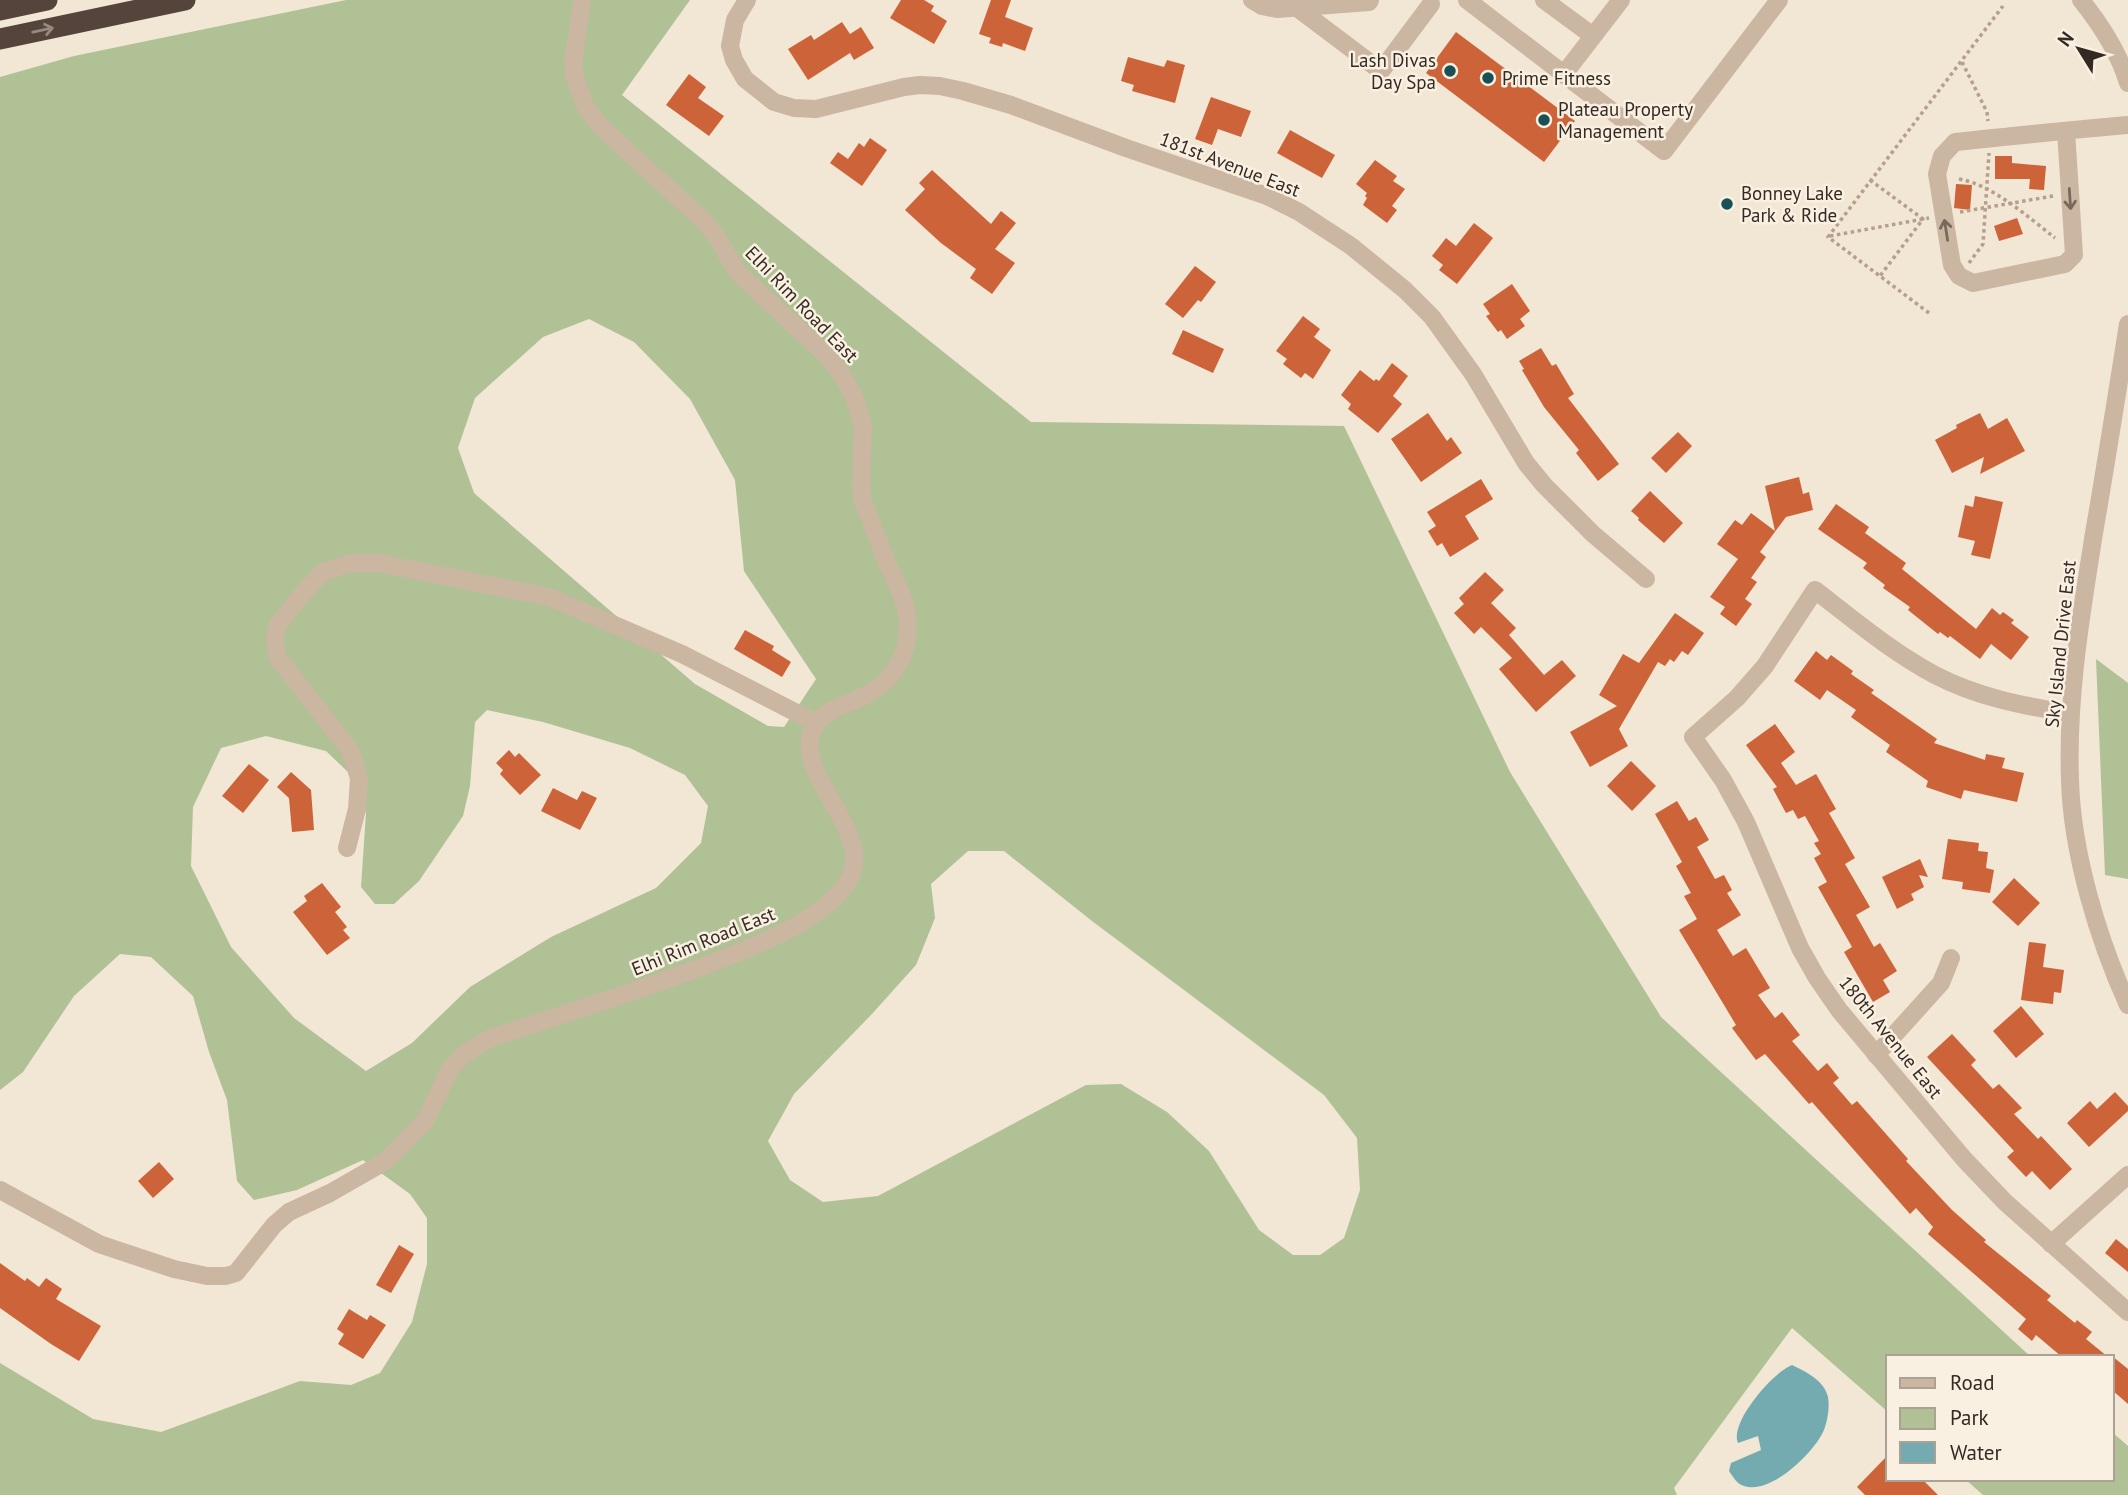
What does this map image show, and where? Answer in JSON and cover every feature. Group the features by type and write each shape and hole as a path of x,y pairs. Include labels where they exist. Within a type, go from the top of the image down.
{"highway":[{"path":"0,10 47,0"},
{"path":"0,40 185,0"}],"street":[{"name":"Elhi Rim Road East","path":"0,1190 99,1244 174,1269 207,1276 236,1273 274,1225 289,1212 330,1193 386,1161 426,1119 446,1074 466,1053 491,1038 660,983 772,938 821,909 838,895 849,880 854,865 851,840 814,763 809,749 811,735 816,723 838,706 871,693 890,676 904,656 909,631 904,601 862,499 863,426 854,396 842,374 827,356 737,272 717,237 704,221 601,127 586,108 573,75 582,0"},
{"name":"181st Avenue East","path":"747,0 735,20 730,46 734,60 745,79 775,102 794,108 817,109 904,87 940,86 1011,105 1267,196 1299,212 1351,246 1405,290 1432,317 1473,374 1526,463 1593,534 1646,579"},
{"path":"1252,0 1262,6 1277,9 1370,0"},
{"path":"1467,0 1664,151 1779,0"},
{"path":"1544,0 1594,36"},
{"path":"1564,74 1621,0"},
{"path":"2081,0 2097,20 2128,83"},
{"path":"1296,7 1381,71 1431,4"},
{"path":"2066,131 2074,253 2065,264 1973,284 1959,276 1952,265 1937,174 1942,156 1955,142 1990,138 2128,125"},
{"name":"Sky Island Drive East","path":"2128,324 2082,606 2070,713 2070,783 2077,839 2091,905 2112,970 2128,1005"},
{"path":"347,848 357,809 359,778 350,750 277,657 275,637 277,626 323,572 350,563 379,563 549,597 682,654 816,723"},
{"name":"180th Avenue East","path":"2070,713 2004,701 1966,689 1936,675 1898,653 1815,590 1765,666 1737,698 1693,737 1723,780 1746,822 1800,947 1839,1010 1964,1159 2005,1202 2128,1312"},
{"path":"1876,1055 1941,984 1951,958"},
{"path":"2051,1244 2128,1175"}],"path":[{"path":"1929,313 1828,237 2003,6"},
{"path":"1959,276 1983,244 1990,138 1987,112 1962,61"},
{"path":"1959,179 1973,182 2010,204 2074,253"},
{"path":"1870,180 1923,219 1880,276"}],"green space":[{"path":"346,0 690,0 622,95 1031,422 1344,426 1510,772 1661,1017 2029,1355 1886,1355 1886,1410 1792,1328 1674,1488 1677,1495 0,1495 0,1363 93,1419 161,1432 300,1381 351,1385 380,1373 412,1322 427,1264 427,1218 410,1194 363,1160 297,1190 254,1200 237,1181 227,1100 209,1052 193,996 151,957 120,954 74,996 23,1072 0,1090 0,77 74,56","holes":["589,319 634,342 690,399 735,480 744,571 816,679 784,727 768,726 695,684 474,493 458,448 475,398 543,337","487,710 543,722 630,748 685,775 708,806 701,843 656,888 551,937 470,987 412,1043 366,1071 294,1018 231,947 191,866 193,807 221,748 266,736 326,751 350,774 366,813 361,887 375,904 394,904 419,881 463,816 470,786 475,722","968,851 1004,851 1092,921 1324,1095 1357,1138 1360,1190 1344,1238 1320,1255 1293,1255 1259,1230 1209,1151 1167,1112 1121,1084 1086,1085 878,1196 823,1202 790,1180 768,1141 794,1094 916,965 935,918 931,884"]},
{"path":"2096,659 2128,683 2128,879 2105,875"},
{"path":"2114,1434 2128,1446 2128,1495 1983,1495 1967,1481 2114,1481"}],"water":[{"path":"1792,1365 1814,1377 1826,1391 1829,1406 1824,1430 1817,1443 1789,1471 1766,1485 1744,1486 1735,1480 1729,1471 1731,1463 1761,1450 1758,1436 1738,1443 1740,1423 1764,1387"}],"building":[{"path":"901,0 924,0 934,6 931,11 947,21 934,44 890,18"},
{"path":"991,0 1011,0 1005,17 1033,28 1025,51 1003,43 1002,47 989,43 991,38 979,34"},
{"path":"842,22 850,34 861,27 874,48 854,60 850,53 808,80 788,49 811,35 814,40"},
{"path":"1456,32 1575,121 1544,162 1426,73"},
{"path":"1128,57 1164,67 1167,60 1185,65 1175,103 1132,91 1134,85 1121,81"},
{"path":"689,74 706,87 698,98 724,116 709,136 666,105"},
{"path":"1211,97 1251,111 1241,137 1218,129 1212,145 1195,139"},
{"path":"1290,130 1335,155 1322,178 1277,153"},
{"path":"870,138 887,150 862,186 830,163 838,152 848,159 859,143 864,147"},
{"path":"1995,156 2012,156 2012,163 2046,166 2044,190 2029,189 2030,179 1995,179"},
{"path":"1375,160 1397,176 1393,181 1405,189 1392,206 1397,210 1387,223 1363,205 1367,193 1356,184"},
{"path":"932,170 991,224 1001,211 1016,223 995,249 1015,263 992,294 970,278 976,269 941,243 905,210 925,189 919,183"},
{"path":"1956,184 1972,185 1970,210 1954,208"},
{"path":"2017,218 2023,234 1999,241 1994,226"},
{"path":"1474,223 1493,238 1457,284 1439,270 1443,265 1432,256 1446,238 1456,246"},
{"path":"1195,266 1216,282 1201,302 1198,300 1183,318 1165,304"},
{"path":"1512,284 1530,311 1520,319 1525,326 1507,339 1486,316 1490,314 1483,304"},
{"path":"1303,316 1320,329 1314,337 1331,350 1313,379 1305,373 1301,378 1283,364 1287,359 1276,351"},
{"path":"1183,330 1224,349 1213,373 1172,354"},
{"path":"1541,348 1552,366 1556,364 1574,394 1568,398 1619,464 1598,481 1576,453 1579,450 1544,407 1522,370 1524,369 1519,361"},
{"path":"1392,363 1408,376 1393,396 1402,404 1378,433 1348,409 1351,404 1341,395 1360,370 1374,381 1379,381"},
{"path":"1428,413 1447,441 1451,437 1462,453 1421,482 1391,439"},
{"path":"1980,413 1988,429 2007,418 2025,451 1980,474 1984,457 1952,473 1935,440"},
{"path":"1678,432 1692,446 1666,473 1651,458"},
{"path":"1799,477 1803,494 1809,492 1813,510 1786,517 1760,552 1766,557 1751,578 1757,582 1745,599 1752,604 1736,626 1720,614 1725,607 1710,597 1738,559 1717,544 1735,520 1742,525 1751,513 1775,531 1765,486"},
{"path":"1481,479 1493,499 1465,516 1479,539 1450,557 1442,543 1437,546 1428,531 1436,526 1427,512"},
{"path":"1650,491 1683,523 1664,543 1631,511"},
{"path":"1975,496 2003,502 1990,559 1971,555 1975,541 1958,537 1965,505 1973,507"},
{"path":"1836,504 1869,527 1865,533 1906,563 1902,569 1976,629 1992,608 2000,615 2003,612 2014,620 2011,623 2029,637 2011,660 1991,644 1980,659 1950,636 1948,638 1940,632 1938,634 1908,610 1910,607 1883,588 1885,585 1863,568 1867,563 1818,529"},
{"path":"1485,572 1504,590 1491,603 1516,628 1509,635 1544,675 1562,660 1576,676 1536,712 1499,669 1512,658 1481,627 1474,634 1454,613 1464,604 1459,598"},
{"path":"1675,613 1704,633 1688,655 1682,651 1674,662 1670,659 1665,666 1658,662 1619,729 1628,746 1590,767 1570,732 1617,706 1599,695 1623,654 1639,663"},
{"path":"745,630 774,646 772,650 791,662 782,677 734,649"},
{"path":"1816,651 1827,660 1831,655 1853,671 1851,674 1874,690 1871,693 1937,739 1934,743 1985,760 1986,754 2005,758 2002,768 2024,773 2017,802 1964,790 1961,799 1926,787 1928,781 1886,752 1890,745 1851,717 1856,710 1827,690 1820,700 1794,681"},
{"path":"1775,724 1795,752 1781,763 1796,785 1816,774 1836,809 1829,813 1855,858 1845,864 1870,907 1856,915 1874,947 1880,943 1897,971 1883,980 1890,992 1873,1002 1844,952 1852,947 1818,887 1827,882 1814,858 1821,854 1814,843 1819,841 1805,816 1798,819 1793,810 1786,813 1773,789 1777,787 1746,745"},
{"path":"509,750 515,757 519,753 541,775 520,795 500,774 503,770 496,763"},
{"path":"1631,761 1656,786 1632,811 1607,786"},
{"path":"249,764 269,780 243,813 222,796"},
{"path":"291,772 311,790 314,830 292,832 289,798 277,787"},
{"path":"553,788 577,800 582,791 597,798 580,830 541,811"},
{"path":"1677,801 1689,821 1696,817 1709,840 1697,847 1715,879 1724,875 1732,890 1727,893 1741,915 1717,930 1733,956 1746,948 1770,988 1758,995 1775,1018 1782,1012 1800,1035 1792,1041 1818,1071 1827,1063 1839,1078 1833,1083 1852,1105 1857,1101 1908,1159 1906,1161 1952,1210 1986,1240 1984,1242 2051,1296 2047,1300 2075,1323 2077,1320 2092,1332 2086,1339 2106,1355 2060,1355 2036,1335 2032,1341 2018,1329 2026,1319 1928,1234 1933,1227 1916,1208 1910,1214 1812,1102 1809,1104 1765,1054 1756,1060 1732,1028 1736,1025 1679,930 1697,919 1684,896 1691,893 1676,866 1682,862 1655,814"},
{"path":"1948,839 1979,843 1978,851 1988,852 1986,868 1994,870 1990,893 1962,889 1963,882 1942,879"},
{"path":"1920,859 1928,877 1919,875 1924,887 1911,894 1914,900 1897,909 1882,877"},
{"path":"2014,878 2040,903 2018,926 1992,902"},
{"path":"322,883 341,907 335,912 347,927 343,930 350,938 327,955 293,912 307,901 304,896"},
{"path":"2029,942 2046,944 2043,967 2064,970 2061,993 2054,992 2053,1004 2021,1000"},
{"path":"2021,1006 2044,1034 2016,1058 1993,1031"},
{"path":"1952,1034 1976,1060 1971,1065 1993,1089 1999,1084 2022,1108 2014,1114 2038,1139 2041,1136 2072,1169 2050,1190 2032,1171 2026,1177 2007,1157 2014,1151 1927,1057"},
{"path":"2115,1092 2128,1106 2128,1111 2089,1147 2067,1123 2090,1101 2097,1109"},
{"path":"159,1162 174,1179 153,1198 138,1181"},
{"path":"2116,1239 2128,1249 2128,1272 2105,1253"},
{"path":"399,1245 414,1254 391,1293 376,1285"},
{"path":"0,1263 25,1281 27,1278 39,1287 46,1278 62,1289 56,1299 101,1326 79,1361 0,1308"},
{"path":"349,1309 367,1320 370,1315 386,1325 363,1359 338,1344 344,1334 337,1329"},
{"path":"2114,1358 2128,1369 2128,1404 2114,1392"},
{"path":"1886,1457 1886,1481 1924,1481 1938,1495 1865,1495 1857,1487"}],"place":[{"name":"Lash Divas Day Spa","path":"1450,71"},
{"name":"Prime Fitness","path":"1488,78"},
{"name":"Plateau Property Management","path":"1544,120"},
{"name":"Bonney Lake Park & Ride","path":"1727,204"}]}
